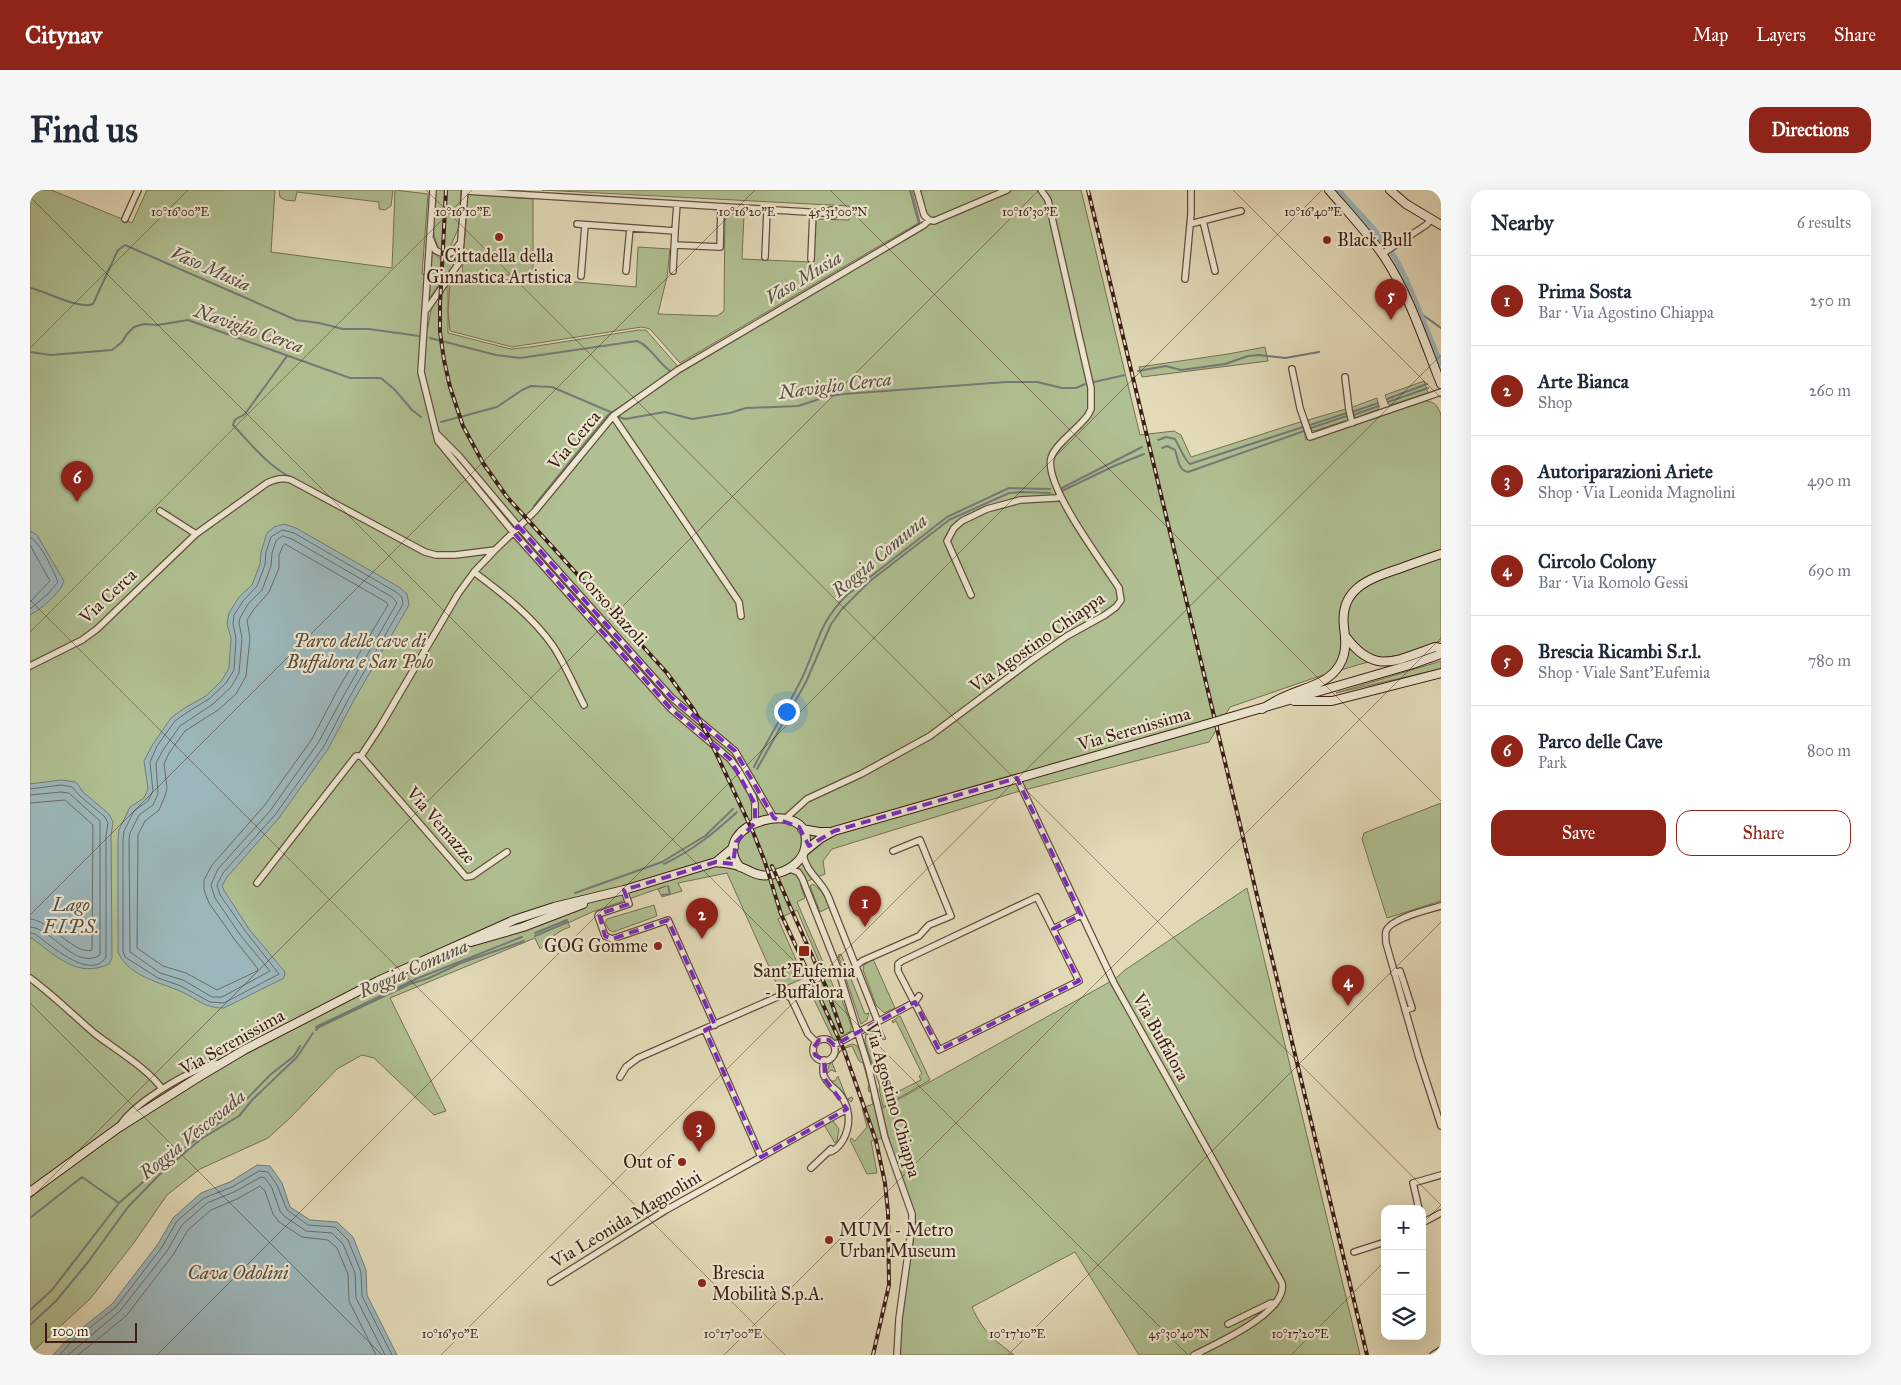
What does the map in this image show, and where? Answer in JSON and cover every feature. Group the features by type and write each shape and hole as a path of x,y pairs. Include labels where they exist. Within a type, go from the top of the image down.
{"main road":[{"path":"1390,190 1406,204 1441,225"},
{"path":"1334,192 1384,253 1407,301 1441,384"},
{"path":"1262,708 1332,675 1342,661 1346,637 1343,619 1345,609 1349,597 1357,587 1371,578 1441,554"},
{"path":"1346,637 1361,655 1382,662 1396,661 1435,647 1441,648"},
{"name":"Via Serenissima","path":"716,862 740,867 752,874 777,874 789,869 821,838 834,831 1287,701 1441,654"},
{"path":"1287,701 1332,701 1441,673"},
{"name":"Via Serenissima","path":"30,1192 118,1128 223,1063 370,985 464,944 506,923 554,907 624,890 716,862 734,847 743,831 755,823 774,818 785,819 801,828 819,832 834,831"},
{"path":"801,828 806,840 804,853"},
{"path":"734,847 735,858 740,867"},
{"name":"Via Serenissima","path":"464,944 523,927 565,912 597,897"},
{"path":"523,927 523,922 526,920 547,913 554,907"}],"street":[{"path":"125,219 138,190"},
{"name":"Corso Bazoli","path":"433,190 421,372 438,441 513,532 671,709 730,759 740,771 756,804 755,823"},
{"path":"917,190 924,215 929,220"},
{"name":"Via Cerca","path":"30,666 82,640 97,629 196,534 266,483 276,479 284,478 291,480 426,552 444,556 496,550 535,511 613,416 678,370 924,225 929,220 934,221 1007,190"},
{"name":"Via Agostino Chiappa","path":"1040,190 1048,200"},
{"name":"Via Agostino Chiappa","path":"785,819 807,798 861,774 930,736 1032,660 1067,636 1116,607 1121,600 1119,588 1060,497 1051,473 1050,459 1091,409 1091,388 1048,200 1050,190"},
{"path":"1185,279 1191,190"},
{"path":"426,311 458,266 462,241 465,191 536,193 824,213"},
{"path":"673,271 677,204"},
{"path":"675,245 720,247 722,207"},
{"path":"765,257 767,210"},
{"path":"1190,224 1241,211"},
{"path":"811,259 812,212"},
{"path":"1384,253 1431,220"},
{"path":"1203,221 1215,271"},
{"path":"577,224 675,231"},
{"path":"581,276 585,225"},
{"path":"626,271 630,228"},
{"path":"430,238 435,250 445,255 453,252 462,241"},
{"path":"1292,369 1300,408 1310,437 1441,392"},
{"path":"1345,377 1348,410 1352,422"},
{"path":"613,416 739,602 741,616"},
{"name":"Corso Bazoli","path":"435,430 671,697 735,751 774,818"},
{"path":"970,594 947,542 954,528 962,520 987,508 1020,500 1060,497"},
{"path":"160,511 196,534"},
{"path":"257,883 356,756 361,756 458,594 474,572 496,550"},
{"path":"474,572 500,591 539,628 553,647 584,705"},
{"name":"Via Vemazze","path":"361,756 466,877 472,876 507,852"},
{"name":"Via Buffalora","path":"1017,778 1114,983 1279,1277 1282,1292 1276,1304"},
{"path":"798,808 801,828"},
{"path":"856,966 862,960 919,936 930,925 950,916 920,840 893,851"},
{"name":"Via Agostino Chiappa","path":"804,853 809,872 822,885 828,896 878,1022"},
{"name":"Via Agostino Chiappa","path":"789,869 798,872 802,878 838,969 869,1069 885,1138 912,1214 899,1318 897,1355"},
{"path":"624,890 629,904 598,916 605,936 612,939 668,920 715,1025"},
{"path":"1038,897 1079,981 939,1050 917,999 898,971 898,964 1038,897"},
{"path":"1441,906 1399,919 1386,931 1386,943 1394,973 1400,971 1412,1008 1405,1010 1441,1126"},
{"path":"1053,929 1081,915"},
{"path":"30,978 154,1079 162,1089"},
{"path":"620,1077 626,1067 638,1058 784,994 791,998 808,1034 816,1042"},
{"path":"834,1045 917,999"},
{"path":"705,1030 761,1156"},
{"path":"816,1042 826,1039 834,1045"},
{"path":"816,1042 814,1048 815,1055 824,1060"},
{"path":"824,1060 833,1056 834,1045"},
{"path":"811,1168 844,1138 849,1117 848,1109 839,1094 825,1079 823,1071 824,1060"},
{"path":"118,1128 131,1112 162,1089 206,1065 223,1063"},
{"name":"Via Leonida Magnolini","path":"551,1282 666,1210 848,1109"},
{"path":"1418,1205 1413,1183 1441,1175"},
{"path":"1426,1221 1440,1212"},
{"path":"1354,1252 1381,1244"},
{"path":"1228,1324 1271,1303 1276,1304"},
{"path":"1194,1355 1266,1314 1276,1304"},
{"path":"1433,1355 1441,1350"}],"highlighted area":[{"path":"518,526 671,697 735,751 774,818 799,827 809,846 834,831 1017,778 1081,915 1053,929 1079,981 939,1050 915,1002 834,1045 829,1040 819,1040 813,1048 815,1055 824,1060 825,1079 847,1109 761,1157 705,1030 715,1025 668,920 612,939 605,936 599,914 629,904 624,890 716,862 733,864 736,842 755,823 755,804 730,759 671,709 513,532"}],"green space":[{"name":"Parco delle cave di Buffalora e San Polo","path":"30,190 51,190 132,223 147,190 275,190 271,252 392,268 395,190 428,194 422,274 425,275 422,326 428,327 432,305 448,284 448,333 511,349 646,330 681,370 927,226 918,190 1081,190 1140,435 1174,431 1181,435 1191,457 1300,422 1302,422 1306,440 1426,401 1434,403 1441,415 1441,641 1406,654 1382,658 1320,676 1230,707 1209,742 1013,793 832,849 823,861 825,874 800,884 805,898 797,902 835,990 838,989 851,1025 851,1031 834,1041 808,987 826,978 797,910 778,919 804,978 779,989 727,873 678,883 682,891 662,897 658,889 666,886 592,912 568,923 570,927 556,934 540,949 535,938 390,998 446,1111 434,1115 374,1058 362,1055 337,1069 268,1138 200,1169 167,1195 133,1244 90,1299 30,1354"},
{"path":"279,190 393,190 391,206 385,210 379,209 379,202 297,192 295,201 285,200 280,197"},
{"path":"435,190 461,190 459,227 448,252 441,251 437,245 433,230"},
{"path":"542,190 912,190 920,222 680,363 650,329 642,327 512,347 450,331 448,311 450,283 457,277 498,280 535,279 559,284 576,282 636,287 638,247 670,249 667,277 658,314 717,316 724,311 725,211 744,215 742,259 811,262 813,219 849,220 849,206"},
{"name":"Cittadella della Ginnastica Artistica","path":"468,194 533,199 533,275 462,275"},
{"path":"430,250 439,258 449,258 456,253 457,258 448,276 437,287 428,301"},
{"path":"1265,347 1268,361 1142,377 1139,367 1228,354"},
{"path":"1424,381 1428,393 1388,404 1385,395"},
{"path":"1377,398 1379,409 1355,418 1350,408"},
{"path":"1346,409 1348,420 1314,431 1311,430 1308,420"},
{"path":"1441,661 1441,669 1336,693"},
{"path":"1441,803 1441,901 1387,918 1362,839 1364,833"},
{"path":"813,884 822,892 830,907 820,912 810,886"},
{"path":"1247,888 1360,1355 1139,1355 1075,1252 972,1307 989,1334 1014,1355 899,1355 901,1318 916,1222 895,1161 881,1109 1115,979 1125,970"},
{"path":"654,905 657,916 613,932 609,930 605,923 607,919"},
{"path":"841,954 865,1014 869,1013 867,1020 861,1024 838,955"},
{"path":"873,959 895,1008 884,1013 876,1005 863,970 864,965"},
{"path":"900,1016 930,1080 883,1107 880,1087 865,1042 866,1033 880,1026 886,1039 883,1040 882,1035 877,1037 878,1042 873,1045 889,1096 921,1080 919,1076 922,1074 896,1021 893,1023 892,1021"},
{"path":"853,1044 857,1046 862,1055 872,1091 869,1092 863,1063 859,1061 852,1046 843,1049"},
{"path":"841,1050 832,1063 836,1072 831,1070 827,1074 832,1060"},
{"path":"838,1076 846,1097 830,1081 835,1081"},
{"path":"874,1096 883,1138 871,1141 877,1173 867,1174 850,1140 851,1138 855,1141 867,1127 862,1108 873,1104 871,1097"},
{"path":"833,1121 839,1129 835,1143 824,1125"}],"water":[{"name":"Lago F.I.P.S.","path":"284,524 296,528 399,587 407,594 409,605 328,749 279,818 227,877 222,886 249,929 285,972 284,978 224,1008 218,1008 207,1005 137,973 123,960 118,952 119,830 130,807 144,798 148,789 144,761 153,744 171,718 206,696 222,680 229,668 231,638 227,624 229,613 239,597 252,585 260,564 261,552 267,533 274,527"},
{"path":"30,531 37,535 64,581 62,586 45,605 30,615"},
{"name":"Lago F.I.P.S.","path":"61,780 76,782 83,792 109,814 113,822 111,836 112,958 109,964 97,968 86,969 67,963 30,937 30,784"},
{"name":"Cava Odolini","path":"257,1165 270,1166 282,1183 290,1207 310,1220 337,1222 353,1237 366,1270 367,1295 397,1355 53,1355 66,1341 112,1304 158,1244 173,1218 201,1193 230,1182"}],"waterway":[{"name":"Vaso Musia","path":"880,248 919,224 910,190"},
{"path":"1338,190 1374,229 1393,255 1407,281 1441,364"},
{"name":"Vaso Musia","path":"30,288 71,302 87,305 93,304 118,250 125,245 296,320 343,329 369,329 419,336"},
{"path":"1420,313 1441,328"},
{"name":"Naviglio Cerca","path":"30,352 51,355 112,350 122,342 134,327 144,324 158,325 188,320 350,378 381,378 421,417"},
{"name":"Vaso Musia","path":"430,338 496,355 520,358 637,341 647,347 672,372"},
{"name":"Naviglio Cerca","path":"1138,371 1166,366 1181,370 1225,364 1248,356 1259,355 1285,358 1319,352"},
{"name":"Vaso Musia","path":"287,356 245,414 236,419 233,425 266,460 290,477"},
{"name":"Naviglio Cerca","path":"1094,382 1125,375"},
{"name":"Naviglio Cerca","path":"619,417 625,419 665,412 692,419 730,413 746,408 798,406 829,396 844,394 1006,382 1037,382 1062,388 1076,388 1085,384"},
{"name":"Roggia Vescovada","path":"1387,399 1427,384"},
{"name":"Naviglio Cerca","path":"441,422 497,407 531,386 552,387 613,413"},
{"name":"Roggia Vescovada","path":"1388,402 1428,388"},
{"name":"Vaso Musia","path":"534,506 608,415 646,390"},
{"name":"Roggia Vescovada","path":"1352,412 1378,403"},
{"name":"Roggia Vescovada","path":"1353,415 1379,406"},
{"name":"Roggia Vescovada","path":"1310,425 1347,413"},
{"name":"Roggia Vescovada","path":"1311,428 1347,416"},
{"name":"Roggia Comuna","path":"1158,440 1166,437 1175,439 1184,457 1190,464 1303,427"},
{"name":"Roggia Vescovada","path":"1162,448 1167,446 1175,450 1180,466 1188,472 1304,431"},
{"name":"Roggia Vescovada","path":"1060,489 1142,447"},
{"name":"Roggia Vescovada","path":"1062,491 1144,454"},
{"name":"Roggia Vescovada","path":"754,767 798,686 823,628 829,617 847,595 947,517 1009,488 1050,489"},
{"name":"Roggia Vescovada","path":"757,769 806,682 831,624 842,609 870,581 949,520 1009,493 1050,493"},
{"name":"Roggia Vescovada","path":"575,893 662,862 705,836 733,809"},
{"name":"Roggia Vescovada","path":"664,864 702,841 737,812"},
{"name":"Roggia Vescovada","path":"662,895 670,894 668,886"},
{"name":"Roggia Vescovada","path":"535,933 567,920"},
{"name":"Roggia Vescovada","path":"535,936 568,922"},
{"name":"Roggia Vescovada","path":"316,1027 416,979 522,937"},
{"name":"Roggia Vescovada","path":"316,1030 410,984 429,978 461,963 524,941"},
{"name":"Roggia Vescovada","path":"30,1325 56,1301 88,1262 128,1207 162,1172 201,1139 239,1116 252,1100 297,1057 313,1033"},
{"name":"Roggia Comuna","path":"30,1310 52,1290 119,1203 176,1153 238,1108 270,1075 294,1056 300,1046"},
{"name":"Roggia Comuna","path":"30,1218 82,1177 119,1203"}],"railway":[{"path":"446,190 440,332 450,387 463,426 483,463 507,497 667,673 694,710 753,832 765,862 781,914 844,1050 876,1141 885,1183 888,1212 889,1285 873,1355"},
{"path":"1088,190 1367,1355"},
{"path":"772,866 826,987 842,1032"}],"place":[{"name":"Cittadella della Ginnastica Artistica","path":"499,237"},
{"name":"Black Bull","path":"1327,240"},
{"name":"Brescia Ricambi S.r.l.","path":"1391,320"},
{"name":"Parco delle Cave","path":"77,502"},
{"name":"Prima Sosta","path":"865,927"},
{"name":"Arte Bianca","path":"702,939"},
{"name":"GOG Gomme","path":"658,946"},
{"name":"Sant'Eufemia - Buffalora","path":"804,951"},
{"name":"Circolo Colony","path":"1348,1006"},
{"name":"Autoriparazioni Ariete","path":"699,1152"},
{"name":"Out of","path":"682,1162"},
{"name":"MUM - Metro Urban Museum","path":"829,1240"},
{"name":"Brescia Mobilità S.p.A.","path":"702,1283"}]}
